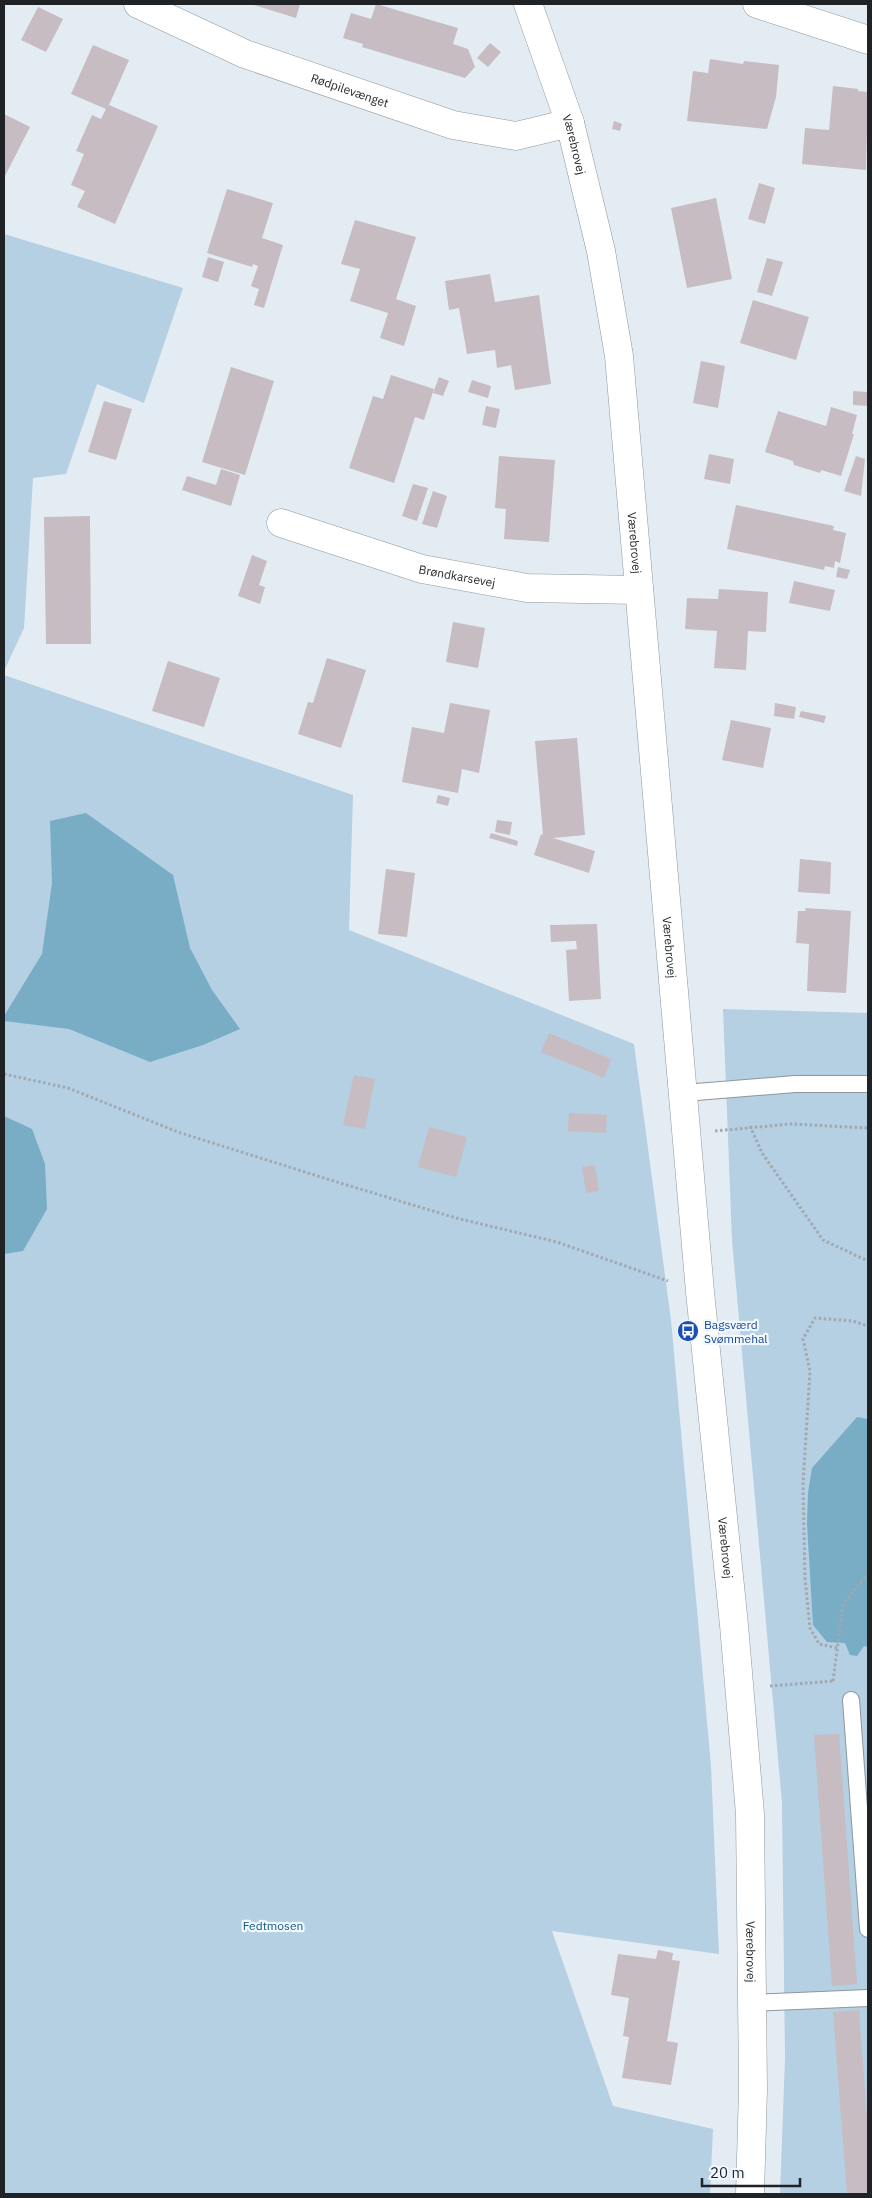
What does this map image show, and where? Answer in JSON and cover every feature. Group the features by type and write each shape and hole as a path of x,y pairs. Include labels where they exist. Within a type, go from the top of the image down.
{"street":[{"name":"Rødpilevænget","path":"138,4 245,54 453,125 516,136 570,123"},
{"name":"Værebrovej","path":"528,4 570,123 601,251 619,356 688,1134 700,1292 740,1688 750,1814 753,2003 750,2194"},
{"path":"757,4 813,12 868,40"},
{"name":"Brøndkarsevej","path":"281,523 422,569 527,588 639,590"}],"lane":[{"path":"684,1094 795,1084 868,1084"},
{"path":"851,1700 868,1929"},
{"path":"753,2003 868,1998"}],"path":[{"path":"4,1074 68,1088 188,1135 456,1218 557,1242 700,1292"},
{"path":"688,1134 750,1126 791,1124 868,1128"},
{"path":"750,1126 762,1153 823,1240 868,1261"},
{"path":"838,1648 820,1644 810,1628 805,1578 803,1484 810,1371 803,1339 815,1318 853,1321 868,1326"},
{"path":"833,1681 843,1605 868,1576"},
{"path":"740,1688 845,1680 851,1700"}],"green space":[{"path":"4,234 183,288 144,403 97,384 66,474 33,478 24,628 4,671"},
{"name":"Fedtmosen","path":"4,675 353,795 349,930 634,1044 671,1320 711,1766 719,1954 552,1931 613,2106 713,2129 710,2194 4,2194"},
{"path":"723,1009 868,1013 868,2194 780,2194 785,2058 782,1803 732,1240"}],"shaded area":[{"path":"86,813 173,875 190,948 212,990 240,1029 203,1045 150,1062 69,1029 4,1021 4,1016 42,954 52,883 50,821"},
{"path":"4,1116 32,1129 45,1164 47,1209 23,1251 4,1254"},
{"path":"857,1417 868,1419 868,1647 864,1646 857,1656 850,1655 845,1643 827,1642 813,1625 807,1524 808,1493 812,1468"}],"building":[{"path":"251,4 300,4 296,18"},
{"path":"376,4 458,28 453,44 468,49 475,67 465,78 362,47 363,44 343,38 351,13 371,19"},
{"path":"38,7 63,19 46,52 21,40"},
{"path":"490,43 501,52 488,67 477,58"},
{"path":"93,45 129,60 109,105 158,126 115,224 77,207 85,191 71,185 84,154 76,151 92,115 101,119 106,109 71,94"},
{"path":"710,59 743,64 744,61 779,65 776,97 767,129 687,121 693,71 708,73"},
{"path":"833,86 868,92 866,170 802,164 805,128 829,130"},
{"path":"4,114 30,127 4,178"},
{"path":"614,121 622,124 620,131 612,129"},
{"path":"759,183 775,188 765,224 748,219"},
{"path":"227,189 273,203 262,238 283,245 264,308 254,305 259,289 251,286 258,266 253,264 252,267 207,253"},
{"path":"716,198 732,279 687,288 671,208"},
{"path":"355,220 416,237 396,299 416,306 404,346 380,338 388,313 350,301 360,269 341,264"},
{"path":"208,257 224,262 218,282 202,277"},
{"path":"767,258 783,262 772,296 757,292"},
{"path":"490,274 495,302 539,295 551,384 515,390 511,365 497,368 495,350 467,354 459,308 449,310 445,281"},
{"path":"753,300 809,317 796,360 740,343"},
{"path":"701,361 725,366 718,408 693,403"},
{"path":"231,367 274,381 245,475 202,462"},
{"path":"391,375 434,389 424,420 415,417 394,483 349,468 373,396 383,399"},
{"path":"439,377 449,381 443,396 433,393"},
{"path":"472,380 491,386 488,398 468,392"},
{"path":"853,391 868,392 868,406 853,405"},
{"path":"104,401 132,409 116,460 88,452"},
{"path":"486,406 500,409 496,428 482,425"},
{"path":"831,407 857,415 852,434 854,434 841,476 821,470 820,473 794,465 793,461 765,452 778,411 826,426"},
{"path":"709,454 734,459 730,484 704,479"},
{"path":"499,456 555,460 549,542 504,539 506,509 495,508"},
{"path":"856,456 865,459 861,496 844,491"},
{"path":"221,469 240,475 231,506 182,490 187,476 216,485"},
{"path":"413,484 428,488 417,521 402,516"},
{"path":"433,491 447,496 437,528 422,524"},
{"path":"736,505 834,526 833,530 846,533 840,563 835,561 834,568 825,566 824,570 727,549"},
{"path":"90,516 91,644 46,644 44,517"},
{"path":"252,555 267,561 259,585 265,587 260,604 238,596"},
{"path":"838,567 850,570 847,579 836,577"},
{"path":"794,581 835,590 830,611 789,603"},
{"path":"719,589 768,592 766,632 748,631 746,670 714,668 717,631 685,629 687,598 718,599"},
{"path":"453,622 485,628 478,668 446,662"},
{"path":"327,658 366,670 341,748 298,734 308,702 313,703"},
{"path":"168,661 220,678 204,727 152,711"},
{"path":"450,703 490,710 479,773 462,769 458,793 402,782 412,727 444,733"},
{"path":"775,703 796,707 794,719 774,716"},
{"path":"801,711 826,716 824,723 799,717"},
{"path":"731,720 771,728 763,768 722,760"},
{"path":"577,738 585,835 553,838 595,851 589,873 534,855 541,834 543,835 535,741"},
{"path":"438,795 450,798 448,806 436,803"},
{"path":"497,820 512,822 510,835 495,832"},
{"path":"491,833 518,841 517,846 489,838"},
{"path":"800,859 831,862 830,894 798,892"},
{"path":"386,869 415,873 407,937 378,934"},
{"path":"805,908 851,911 846,993 807,991 809,944 796,943 798,911 806,911"},
{"path":"597,924 601,999 569,1001 566,950 577,949 576,941 551,942 550,925"},
{"path":"549,1033 611,1059 604,1078 541,1052"},
{"path":"354,1075 375,1079 365,1129 343,1125"},
{"path":"569,1113 607,1115 606,1133 568,1131"},
{"path":"429,1127 467,1137 456,1177 418,1167"},
{"path":"595,1165 599,1191 586,1193 582,1167"},
{"path":"839,1734 857,1984 832,1986 814,1735"},
{"path":"658,1950 673,1953 672,1960 680,1961 667,2041 678,2043 671,2085 622,2078 629,2037 623,2036 629,1998 611,1995 618,1954 656,1959"},
{"path":"859,2010 868,2132 868,2194 847,2194 833,2012"}],"place":[{"name":"Bagsværd Svømmehal","path":"688,1331"}]}
